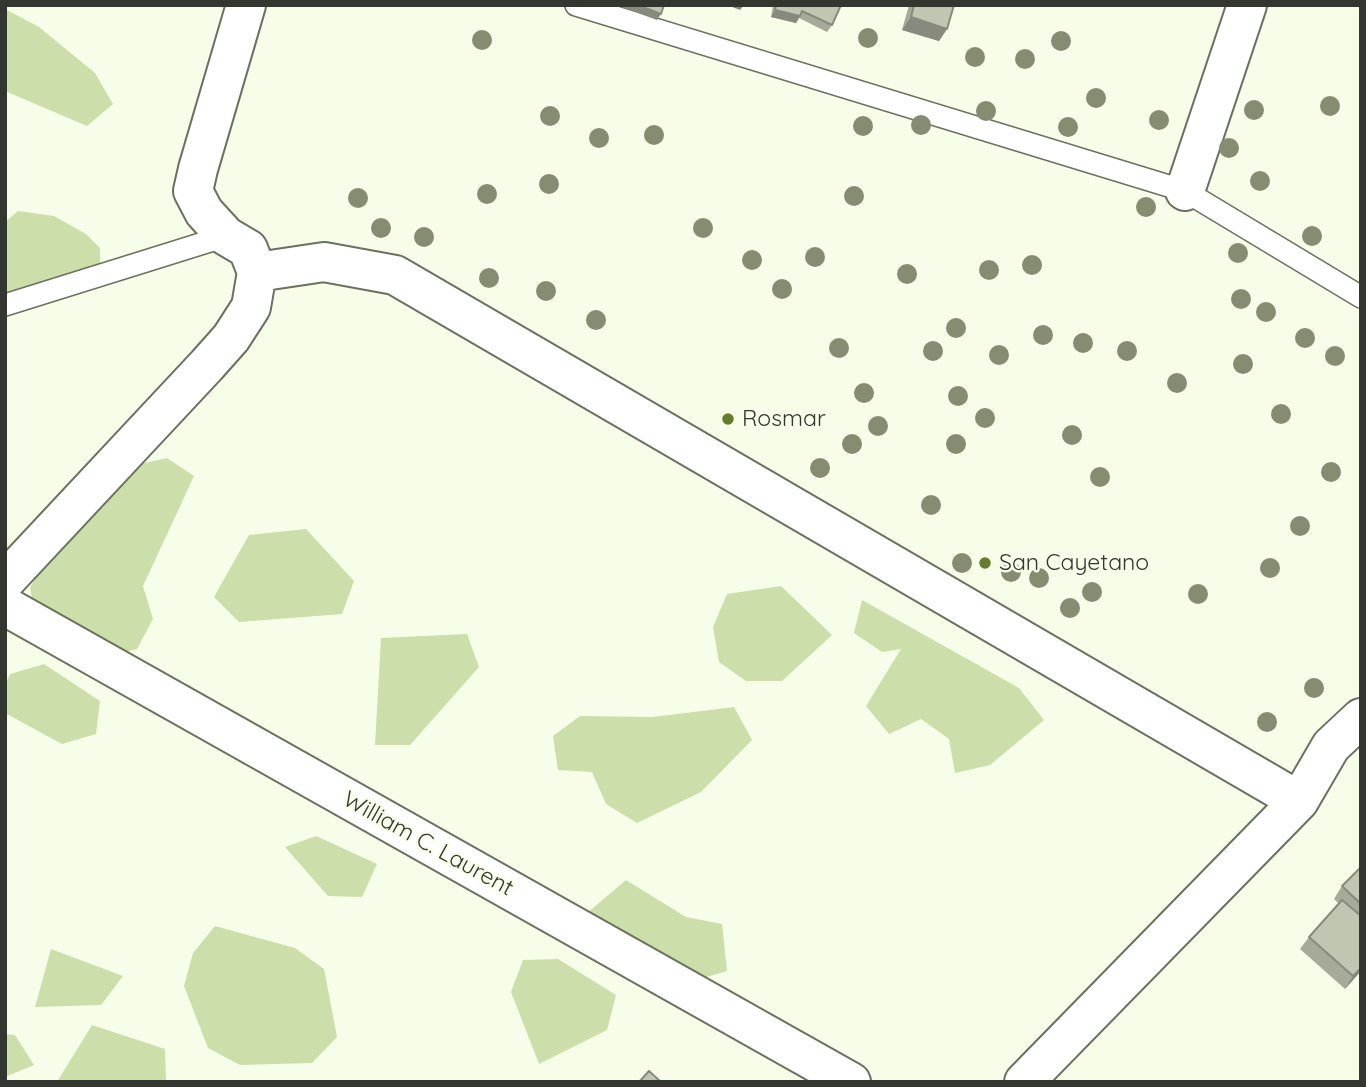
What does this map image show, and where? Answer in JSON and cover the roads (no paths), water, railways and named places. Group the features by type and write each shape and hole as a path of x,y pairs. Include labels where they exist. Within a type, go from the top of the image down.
{"street":[{"path":"5,581 207,365 231,338 251,307 257,272 248,249 226,236 204,212 192,191 246,5"},
{"path":"1185,191 1247,5"},
{"path":"257,272 324,262 395,275 1299,801"},
{"name":"William C. Laurent","path":"5,606 851,1082"},
{"path":"1024,1082 1299,801 1331,746 1361,718"}],"lane":[{"path":"576,5 1185,191 1361,297"},
{"path":"5,304 226,236"}],"place":[{"name":"Rosmar","path":"728,419"},
{"name":"San Cayetano","path":"985,563"}]}
